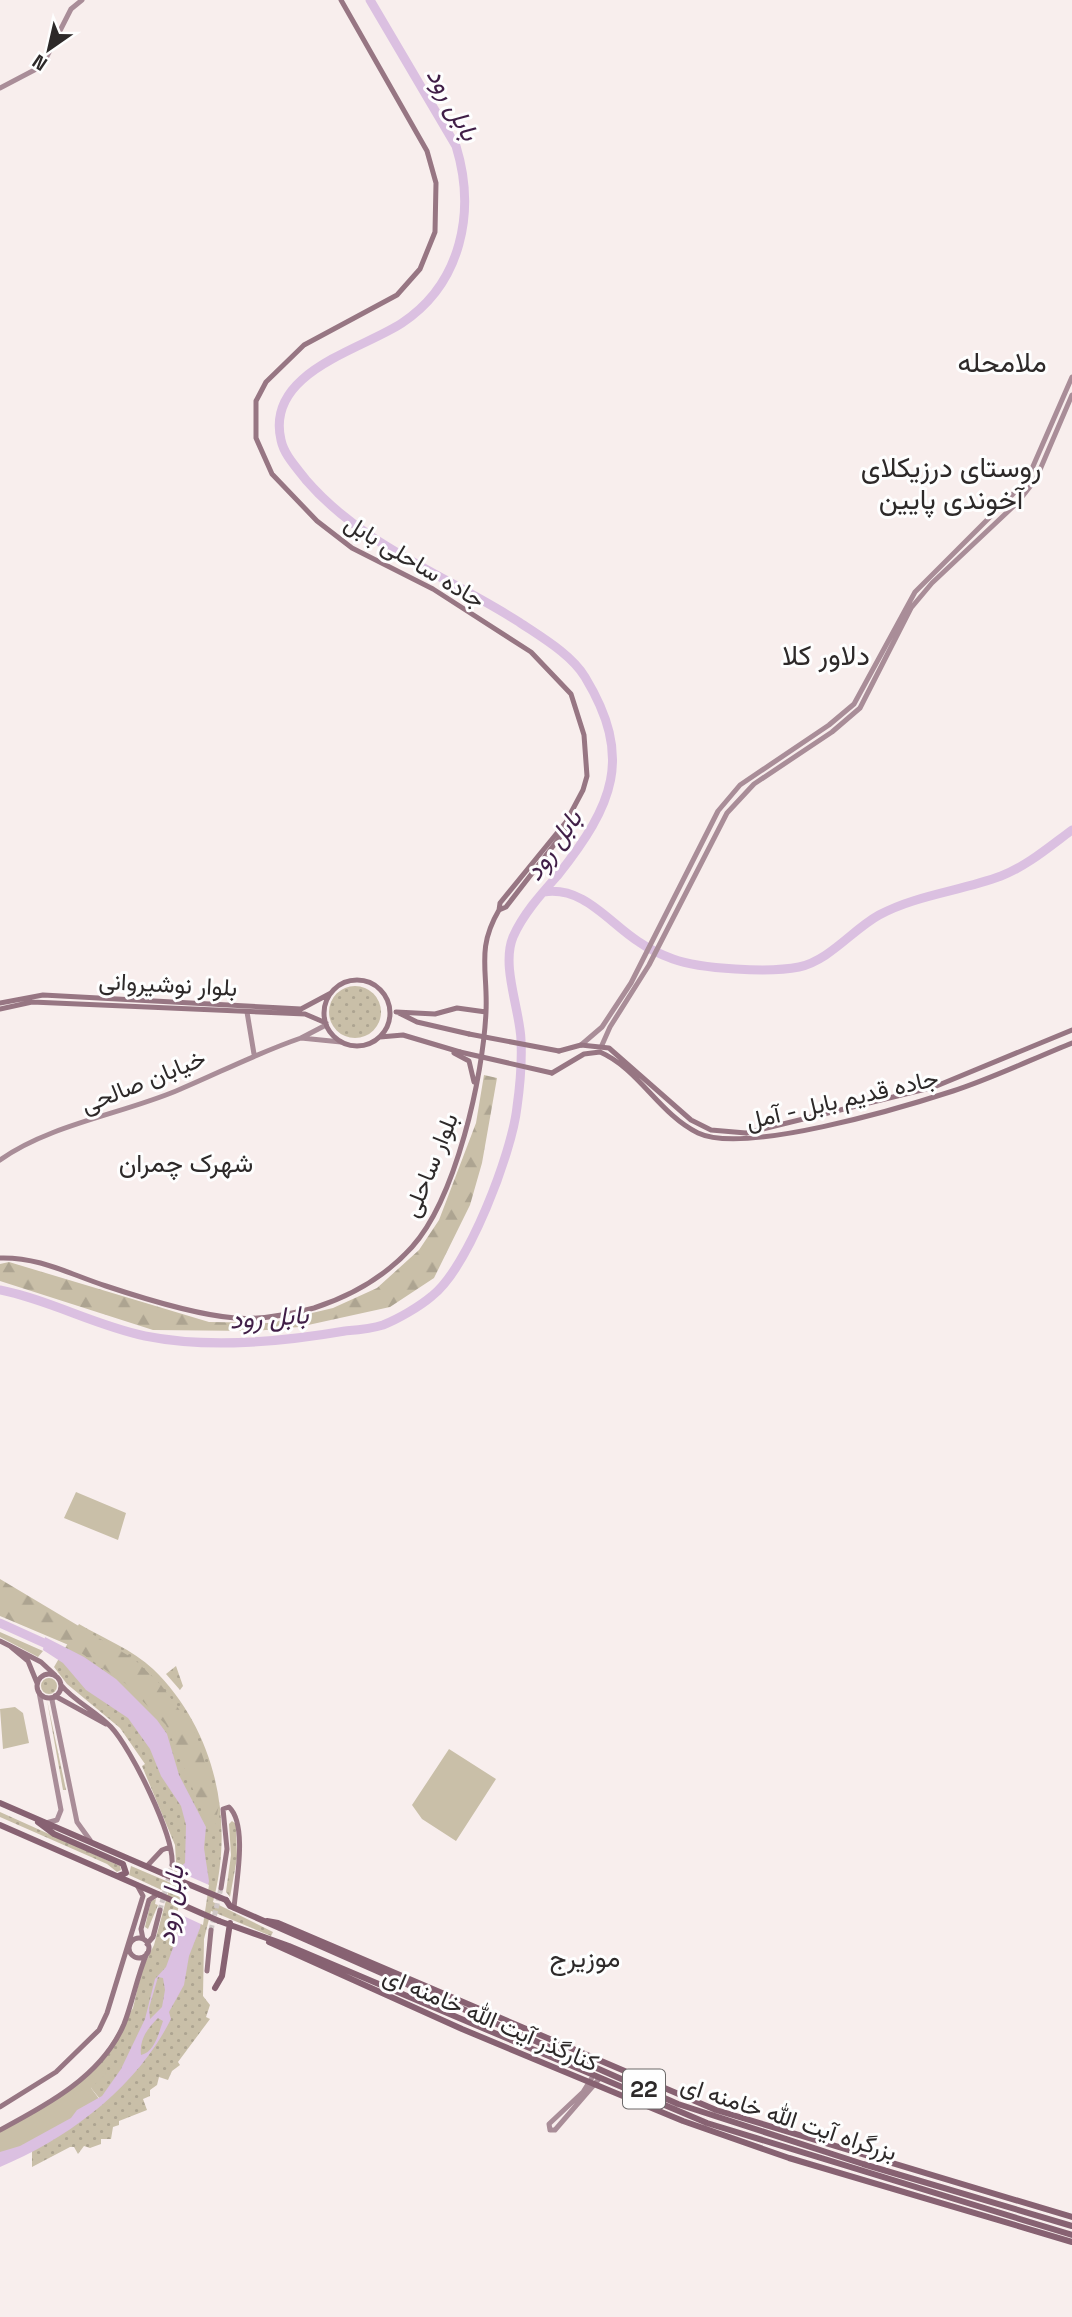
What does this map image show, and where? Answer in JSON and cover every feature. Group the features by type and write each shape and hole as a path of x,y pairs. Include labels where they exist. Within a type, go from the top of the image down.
{"highway":[{"path":"0,1803 31,1816 54,1834 123,1864 125,1874 116,1876"},
{"name":"بزرگراه آیت الله خامنه ای","path":"31,1816 147,1866 262,1921 679,2100 850,2160 944,2183 1072,2226"},
{"name":"بزرگراه آیت الله خامنه ای","path":"0,1825 159,1895 428,2006 530,2054 590,2086 774,2150 1048,2232 1072,2235"},
{"path":"215,1988 223,1972 225,1922"},
{"name":"کنارگذر آیت الله خامنه ای","path":"314,1960 432,2015 530,2054 590,2086 684,2118"},
{"path":"428,2006 432,2015"},
{"path":"715,2113 852,2152 944,2183 1072,2217"},
{"path":"850,2160 852,2152"},
{"path":"1017,2209 1019,2201"},
{"path":"1048,2232 1072,2242"}],"main road":[{"path":"0,88 41,66 71,9 82,0"},
{"name":"جاده ساحلی بابل","path":"341,0 428,151 436,183 435,232 421,269 397,296 304,345 266,382 256,401 256,439 272,474 317,522 352,548 433,589 531,652 563,683 580,717 587,776 578,802 566,822 500,903 499,910"},
{"path":"341,1042 326,1024 324,1007 331,993 342,984 360,981 377,987 388,1005 396,1012 417,1022 469,1034 559,1051 581,1045 602,1027 642,962 707,828 728,798 755,773 849,709 867,684 894,627 915,592 1022,488 1042,452 1072,377"},
{"path":"601,1049 610,1027 662,942 719,825 743,794 832,732 860,708 911,608 932,583 1018,502 1035,479 1072,395"},
{"path":"675,893 682,897"},
{"name":"بلوار ساحلی","path":"0,1258 27,1257 120,1290 236,1318 291,1315 336,1301 388,1269 420,1237 456,1158 475,1096 486,1012 483,951 486,935 499,910"},
{"name":"بلوار نوشیروانی","path":"0,1003 43,995 301,1009 331,993"},
{"name":"بلوار نوشیروانی","path":"0,1009 32,1002 305,1014 326,1024"},
{"path":"377,1038 388,1023 388,1005"},
{"path":"396,1012 435,1014 457,1009 486,1012"},
{"path":"247,1012 254,1054"},
{"path":"312,1018 316,1028"},
{"path":"301,1038 326,1024"},
{"path":"581,1045 601,1049 634,1068 691,1120 711,1130 746,1133 934,1087 1072,1030"},
{"path":"301,1038 363,1045 391,1034 404,1035 460,1052 552,1073 584,1054 601,1049"},
{"name":"خيابان صالحی","path":"0,1160 43,1138 176,1091 254,1054 301,1038"},
{"path":"430,1043 469,1061 474,1071 475,1096"},
{"name":"جاده قدیم بابل - آمل","path":"601,1049 684,1124 712,1138 734,1140 781,1135 953,1091 1072,1043"},
{"path":"0,1641 41,1662 61,1685 108,1725 137,1766 170,1847 172,1865"},
{"path":"10,1646 29,1664 37,1683 59,1797 60,1816 55,1822 46,1823"},
{"path":"37,1683 45,1674 55,1675"},
{"path":"61,1685 52,1700 80,1830 92,1843"},
{"path":"38,1692 46,1697 55,1696 108,1725"},
{"path":"59,1797 72,1795"},
{"path":"221,1888 226,1849 223,1809 229,1807 234,1812 240,1843 230,1905"},
{"path":"147,1866 162,1850 170,1847"},
{"path":"0,2107 56,2073 94,2036 105,2019 143,1896 137,1885"},
{"path":"0,2130 57,2098 101,2060 125,2022 147,1953 142,1924 149,1899 159,1895"},
{"path":"145,1942 155,1928 160,1910"},
{"path":"142,1924 147,1932 155,1928"},
{"path":"207,1971 211,1930"},
{"path":"145,1942 134,1939 129,1945 130,1953 135,1958 147,1953"},
{"path":"590,2086 555,2130 550,2130 549,2124 590,2086"}],"green space":[{"path":"355,986 365,988 373,994 379,1002 379,1022 373,1030 365,1036 355,1038 345,1036 337,1030 331,1022 329,1012 331,1002 337,994 345,988"},
{"path":"484,1075 497,1078 482,1163 470,1205 434,1278 390,1307 299,1327 255,1331 153,1330 0,1281 0,1264 9,1262 209,1322 270,1323 333,1308 377,1288 419,1250 439,1220 476,1123"},
{"path":"76,1492 126,1513 118,1540 64,1518"},
{"path":"0,1579 134,1659 161,1685 193,1728 219,1804 213,1837 166,1725 126,1684 71,1646 0,1616"},
{"path":"79,1624 145,1662 174,1693 192,1719 205,1747 220,1808 222,1839 213,1902 273,1932 271,1936 211,1911 204,1939 203,1996 210,2005 206,2017 210,2019 178,2062 180,2065 172,2071 168,2080 159,2077 157,2085 150,2090 150,2096 143,2099 147,2110 119,2121 119,2125 113,2127 111,2139 101,2139 101,2144 90,2148 84,2146 78,2154 74,2147 70,2147 32,2167 32,2147 100,2099 91,2088 98,2064 133,2008 142,1969 154,1945 168,1893 129,1875 131,1866 171,1883 176,1861 175,1845 142,1766 145,1764 120,1728 67,1684 54,1667"},
{"path":"0,1632 43,1651 38,1657 0,1637"},
{"path":"176,1666 183,1686 180,1690 166,1674"},
{"path":"49,1678 57,1686 49,1694 41,1686"},
{"path":"47,1700 66,1790 63,1790"},
{"path":"15,1707 23,1713 29,1743 3,1749 0,1709"},
{"path":"449,1749 496,1779 456,1841 422,1819 412,1805"},
{"path":"0,1812 120,1866 121,1870 117,1872 107,1864 0,1817"},
{"path":"232,1821 236,1824 237,1858 230,1897 226,1892 231,1855 229,1824"},
{"path":"156,1899 155,1904 158,1905 148,1929 145,1927 151,1901"},
{"path":"98,2064 106,2074 91,2088 100,2100 88,2112 0,2159 0,2130 56,2098"}],"shaded area":[{"path":"45,1637 84,1657 116,1679 157,1720 167,1734 179,1775 206,1827 204,1848 209,1881 200,1928 189,1956 184,1985 169,2012 171,2019 139,2068 97,2109 74,2126 50,2142 0,2167 0,2152 20,2146 71,2118 77,2110 102,2096 121,2069 145,2019 155,1979 166,1967 180,1925 180,1867 185,1863 186,1825 181,1806 161,1776 150,1749 128,1718 86,1690 63,1663 43,1650","holes":["158,1977 163,1978 165,1990 162,2007 150,2019 149,2008","158,2018 163,2021 156,2041 150,2050 141,2055 143,2039"]}],"pier":[{"path":"177,1871 209,1885 203,1925 177,1913 180,1901"}],"waterway":[{"name":"بابل رود","path":"0,1290 19,1294 127,1332 170,1340 245,1342 296,1338 378,1326 421,1304 446,1282 473,1236 507,1152 517,1107 521,1056 520,1028 509,961 513,937 527,912 577,850 592,826 604,803 612,757 609,732 600,706 585,677 572,661 555,646 492,605 379,542 353,524 306,480 291,461 281,440 280,417 287,397 301,380 341,354 402,323 422,307 439,288 451,267 464,220 462,171 456,146 370,0"},
{"path":"544,892 558,892 584,900 643,945 673,959 717,968 786,969 821,958 869,921 893,908 1011,872 1038,856 1072,830"},
{"name":"بابل رود","path":"0,1623 53,1647"}],"tunnel":[{"path":"160,1910 172,1865"},
{"path":"211,1930 221,1888"}],"district":[{"name":"ملامحله","path":"1002,362"},
{"name":"روستای درزیکلای آخوندی پایین","path":"951,483"},
{"name":"دلاور کلا","path":"826,655"},
{"name":"شهرک چمران","path":"186,1163"},
{"name":"موزیرج","path":"585,1958"}]}
